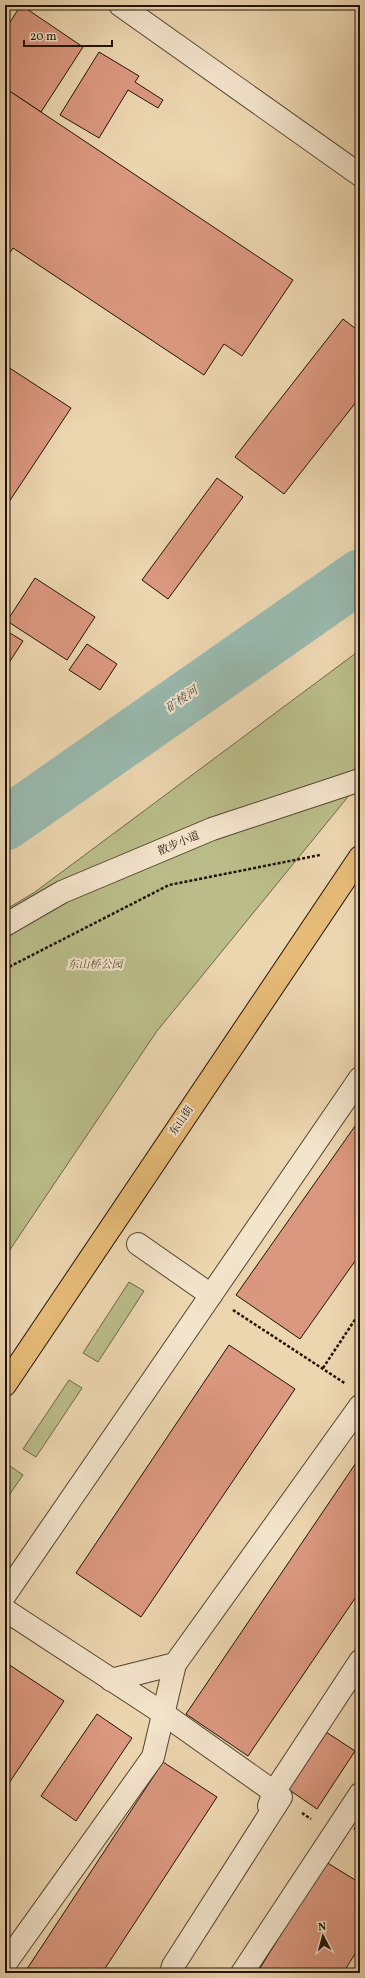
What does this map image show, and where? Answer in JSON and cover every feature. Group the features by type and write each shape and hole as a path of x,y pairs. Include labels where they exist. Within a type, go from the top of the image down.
{"main road":[{"name":"东山街","path":"5,1385 360,857"}],"street":[{"path":"120,5 360,175"},
{"name":"散步小道","path":"5,925 62,892 212,829 360,780"},
{"path":"5,1596 360,1078"},
{"path":"138,1244 210,1295"},
{"path":"5,1964 153,1757 175,1664 360,1406"},
{"path":"5,1610 164,1714 277,1794"},
{"path":"171,1973 172,1966 264,1824 277,1794 360,1661"},
{"path":"111,1680 175,1664"},
{"path":"242,1973 360,1794"}],"path":[{"path":"5,969 169,885 320,854"},
{"path":"210,1295 348,1384"},
{"path":"323,1368 360,1312"},
{"path":"277,1794 333,1835"}],"green space":[{"name":"东山桥公园","path":"360,650 360,782 157,1031 5,1257 5,910 35,892"},
{"path":"129,1282 144,1291 98,1362 83,1353"},
{"path":"69,1380 82,1388 36,1457 23,1449"},
{"path":"10,1466 23,1475 5,1501 5,1474"}],"building":[{"path":"21,5 83,47 41,112 5,88 5,30"},
{"path":"99,52 139,76 135,82 163,100 158,108 128,90 99,138 60,115"},
{"path":"5,88 293,280 242,356 224,344 204,375 13,248 5,260"},
{"path":"343,319 360,332 360,397 284,494 235,457"},
{"path":"5,365 71,408 5,508"},
{"path":"217,478 243,497 168,599 142,580"},
{"path":"35,578 95,617 67,660 7,621"},
{"path":"5,630 23,641 5,669"},
{"path":"87,644 117,664 100,690 69,670"},
{"path":"360,1119 360,1254 300,1339 236,1295"},
{"path":"229,1345 295,1389 141,1617 76,1573"},
{"path":"360,1457 360,1591 248,1756 186,1714"},
{"path":"8,1664 64,1701 5,1789 5,1669"},
{"path":"97,1714 132,1738 76,1821 41,1796"},
{"path":"323,1730 355,1751 317,1809 285,1787"},
{"path":"163,1762 217,1797 102,1973 25,1972"},
{"path":"360,1820 360,1834 354,1829"},
{"path":"326,1862 360,1883 360,1946 343,1973 257,1973"}],"waterway":[{"name":"矿棱河","path":"5,824 360,576"}]}
